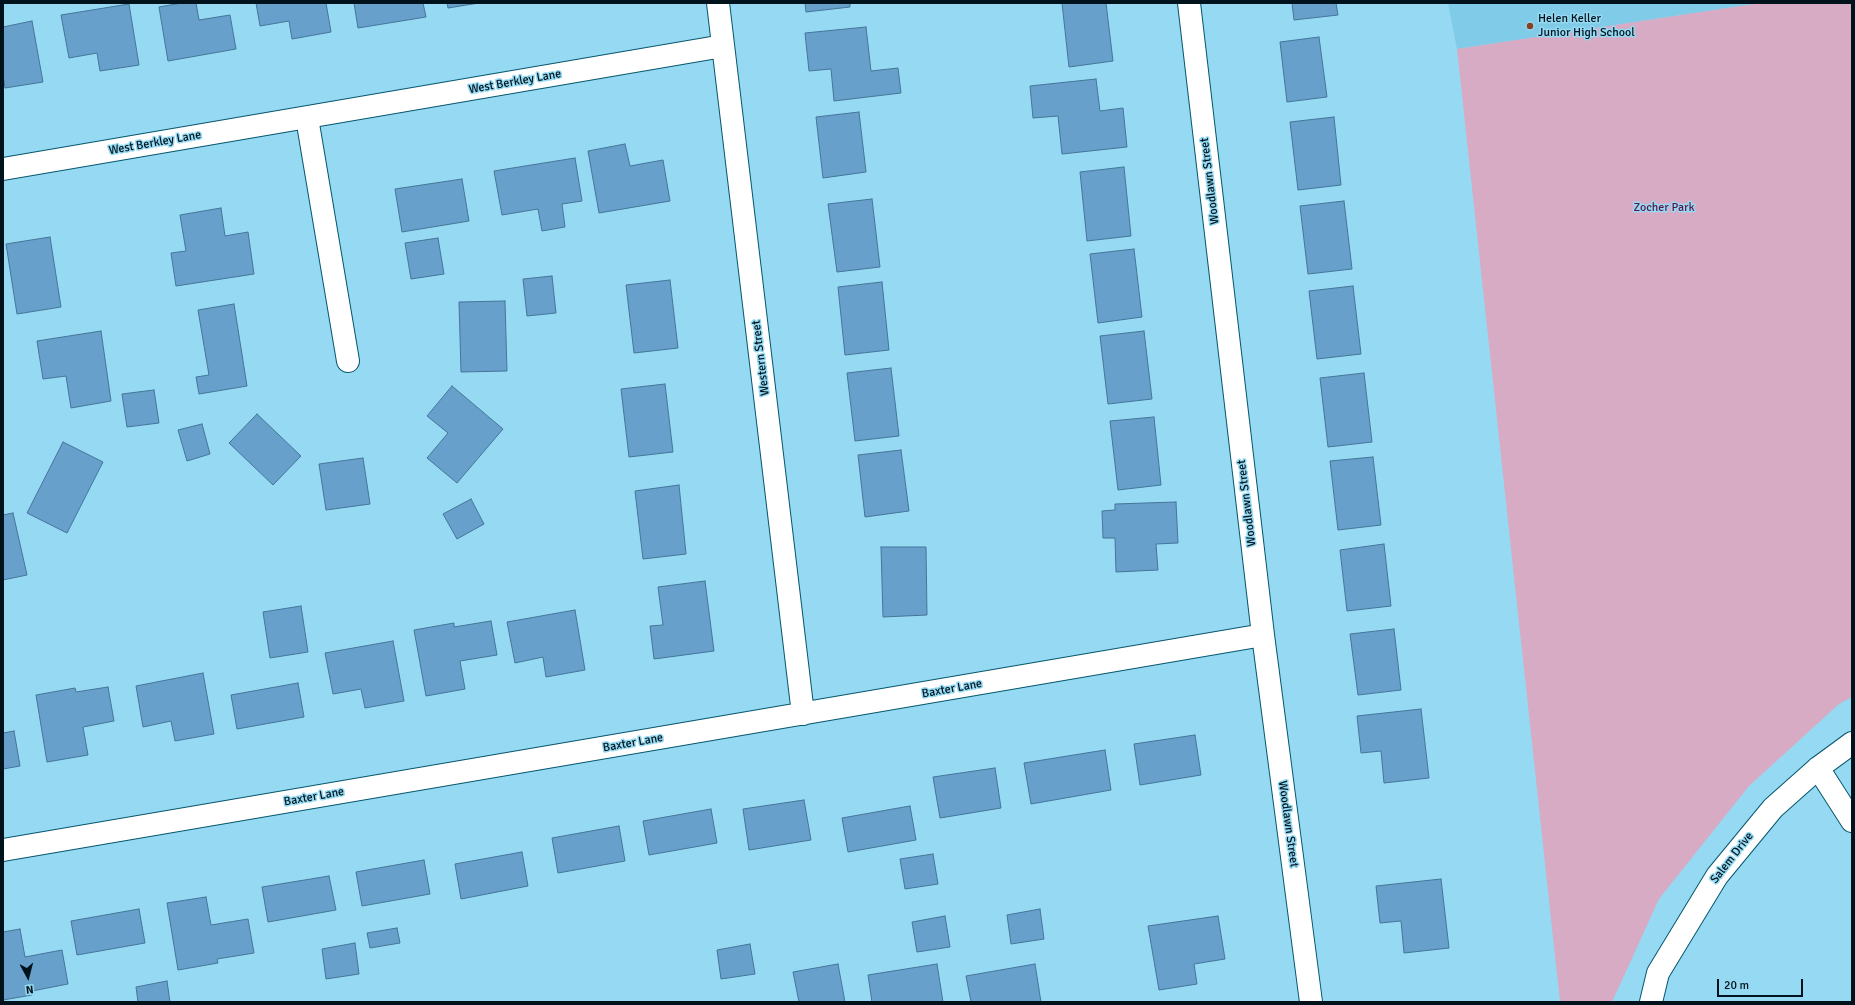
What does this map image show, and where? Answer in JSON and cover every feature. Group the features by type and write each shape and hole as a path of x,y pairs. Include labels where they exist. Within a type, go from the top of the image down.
{"street":[{"name":"Western Street","path":"718,3 804,714"},
{"name":"Woodlawn Street","path":"1189,3 1263,635 1311,1002"},
{"name":"West Berkley Lane","path":"3,169 723,46"},
{"path":"307,118 348,361"},
{"name":"Baxter Lane","path":"3,850 1263,635"},
{"name":"Salem Drive","path":"1650,1002 1658,973 1716,876 1773,808 1818,768 1852,742"},
{"path":"1818,768 1852,821"}],"shaded area":[{"name":"Helen Keller Junior High School","path":"1448,3 1760,3 1457,49"}],"green space":[{"name":"Zocher Park","path":"1760,3 1852,3 1852,697 1839,704 1749,786 1659,899 1612,1002 1560,1002 1457,49"}],"building":[{"path":"182,3 196,3 199,20 230,15 236,49 168,61 159,7"},
{"path":"256,3 326,3 331,32 292,39 289,21 260,26"},
{"path":"354,3 423,3 426,17 358,28"},
{"path":"447,3 479,3 448,8"},
{"path":"805,3 850,3 850,7 806,12"},
{"path":"1062,3 1106,3 1113,61 1069,67"},
{"path":"1292,3 1336,3 1338,15 1294,20"},
{"path":"129,4 139,65 100,71 97,53 69,58 61,15"},
{"path":"32,21 43,82 5,88 3,75 3,27"},
{"path":"866,27 871,71 898,68 901,93 834,101 831,69 809,71 805,33"},
{"path":"1319,37 1327,97 1287,102 1280,42"},
{"path":"1096,79 1100,111 1123,108 1127,147 1062,154 1058,116 1033,118 1030,86"},
{"path":"859,112 866,172 823,178 816,117"},
{"path":"1334,117 1341,185 1298,190 1290,122"},
{"path":"625,144 630,166 663,160 670,201 599,213 588,151"},
{"path":"575,158 582,201 562,204 565,227 542,231 538,209 502,215 494,171"},
{"path":"1124,167 1131,236 1087,241 1080,172"},
{"path":"462,179 469,221 402,232 395,189"},
{"path":"872,199 880,267 837,272 828,204"},
{"path":"1344,201 1352,269 1308,274 1300,206"},
{"path":"221,208 225,236 248,232 254,274 176,286 171,253 186,251 180,215"},
{"path":"50,237 61,307 17,314 6,244"},
{"path":"438,238 444,274 411,279 405,243"},
{"path":"1134,249 1142,317 1098,323 1090,254"},
{"path":"552,276 556,313 527,316 523,279"},
{"path":"670,280 678,348 634,353 626,285"},
{"path":"882,282 889,350 845,355 838,287"},
{"path":"1353,286 1361,354 1317,359 1309,291"},
{"path":"505,301 507,371 461,372 459,302"},
{"path":"234,304 247,386 199,394 196,377 209,375 198,310"},
{"path":"101,331 111,401 71,408 66,376 43,379 37,341"},
{"path":"1144,331 1152,399 1108,404 1100,336"},
{"path":"891,368 899,436 855,441 847,373"},
{"path":"1364,373 1372,442 1328,447 1320,378"},
{"path":"665,384 673,452 629,457 621,389"},
{"path":"452,386 503,429 457,483 427,458 448,433 427,416"},
{"path":"154,390 159,423 127,427 122,394"},
{"path":"257,414 301,456 273,485 229,443"},
{"path":"1154,417 1161,485 1118,490 1110,421"},
{"path":"202,424 210,454 187,461 178,430"},
{"path":"63,442 103,462 67,533 27,513"},
{"path":"901,450 909,511 865,517 858,455"},
{"path":"1373,457 1381,525 1338,530 1330,461"},
{"path":"363,458 370,504 326,510 319,464"},
{"path":"679,485 686,554 643,559 635,491"},
{"path":"471,499 484,524 457,539 443,514"},
{"path":"1176,502 1178,543 1156,544 1158,570 1116,572 1115,538 1103,538 1102,511 1115,510 1115,504"},
{"path":"13,513 27,575 3,580 3,515"},
{"path":"1384,544 1391,606 1347,611 1340,550"},
{"path":"881,547 926,547 927,615 883,617"},
{"path":"705,581 714,651 654,659 650,626 663,625 658,587"},
{"path":"301,606 308,652 270,658 263,612"},
{"path":"575,610 585,670 546,677 543,657 515,663 507,622"},
{"path":"491,621 497,655 460,661 465,689 426,696 414,630 454,623 454,627"},
{"path":"1394,629 1401,690 1358,695 1350,634"},
{"path":"393,641 404,701 365,708 361,689 333,694 325,653"},
{"path":"203,673 214,734 175,741 171,721 143,727 136,686"},
{"path":"298,683 304,717 237,729 231,695"},
{"path":"108,687 114,721 83,727 88,755 47,762 36,695 75,688 76,692"},
{"path":"1421,709 1429,778 1384,783 1381,751 1361,753 1357,716"},
{"path":"14,731 20,766 3,769 3,733"},
{"path":"1195,735 1201,775 1140,785 1134,744"},
{"path":"1105,750 1111,790 1031,804 1024,763"},
{"path":"995,768 1001,808 940,818 933,777"},
{"path":"804,800 811,840 749,850 743,809"},
{"path":"910,806 916,840 848,852 842,818"},
{"path":"711,809 717,843 649,855 643,821"},
{"path":"619,826 625,861 558,873 552,838"},
{"path":"522,852 528,886 461,899 455,864"},
{"path":"933,854 938,884 905,889 900,859"},
{"path":"424,860 430,894 362,906 356,872"},
{"path":"329,876 336,910 268,922 262,887"},
{"path":"1441,879 1449,948 1404,953 1401,921 1380,923 1376,886"},
{"path":"206,897 211,925 248,919 254,953 217,959 218,963 178,970 167,903"},
{"path":"139,909 145,943 77,955 71,921"},
{"path":"1040,909 1044,939 1011,944 1007,915"},
{"path":"945,916 950,947 917,952 912,922"},
{"path":"1218,916 1225,959 1194,964 1197,984 1159,990 1148,926"},
{"path":"397,928 400,943 370,948 367,933"},
{"path":"20,929 25,957 62,950 68,984 32,991 32,995 3,1000 3,932"},
{"path":"355,943 359,974 326,979 322,949"},
{"path":"750,944 755,974 721,979 717,950"},
{"path":"838,964 845,1002 799,1002 793,972"},
{"path":"937,964 943,1002 872,1002 868,975"},
{"path":"1035,964 1041,1002 971,1002 966,976"},
{"path":"167,981 170,1002 138,1002 136,987"}],"place":[{"name":"Helen Keller Junior High School","path":"1530,26"}]}
